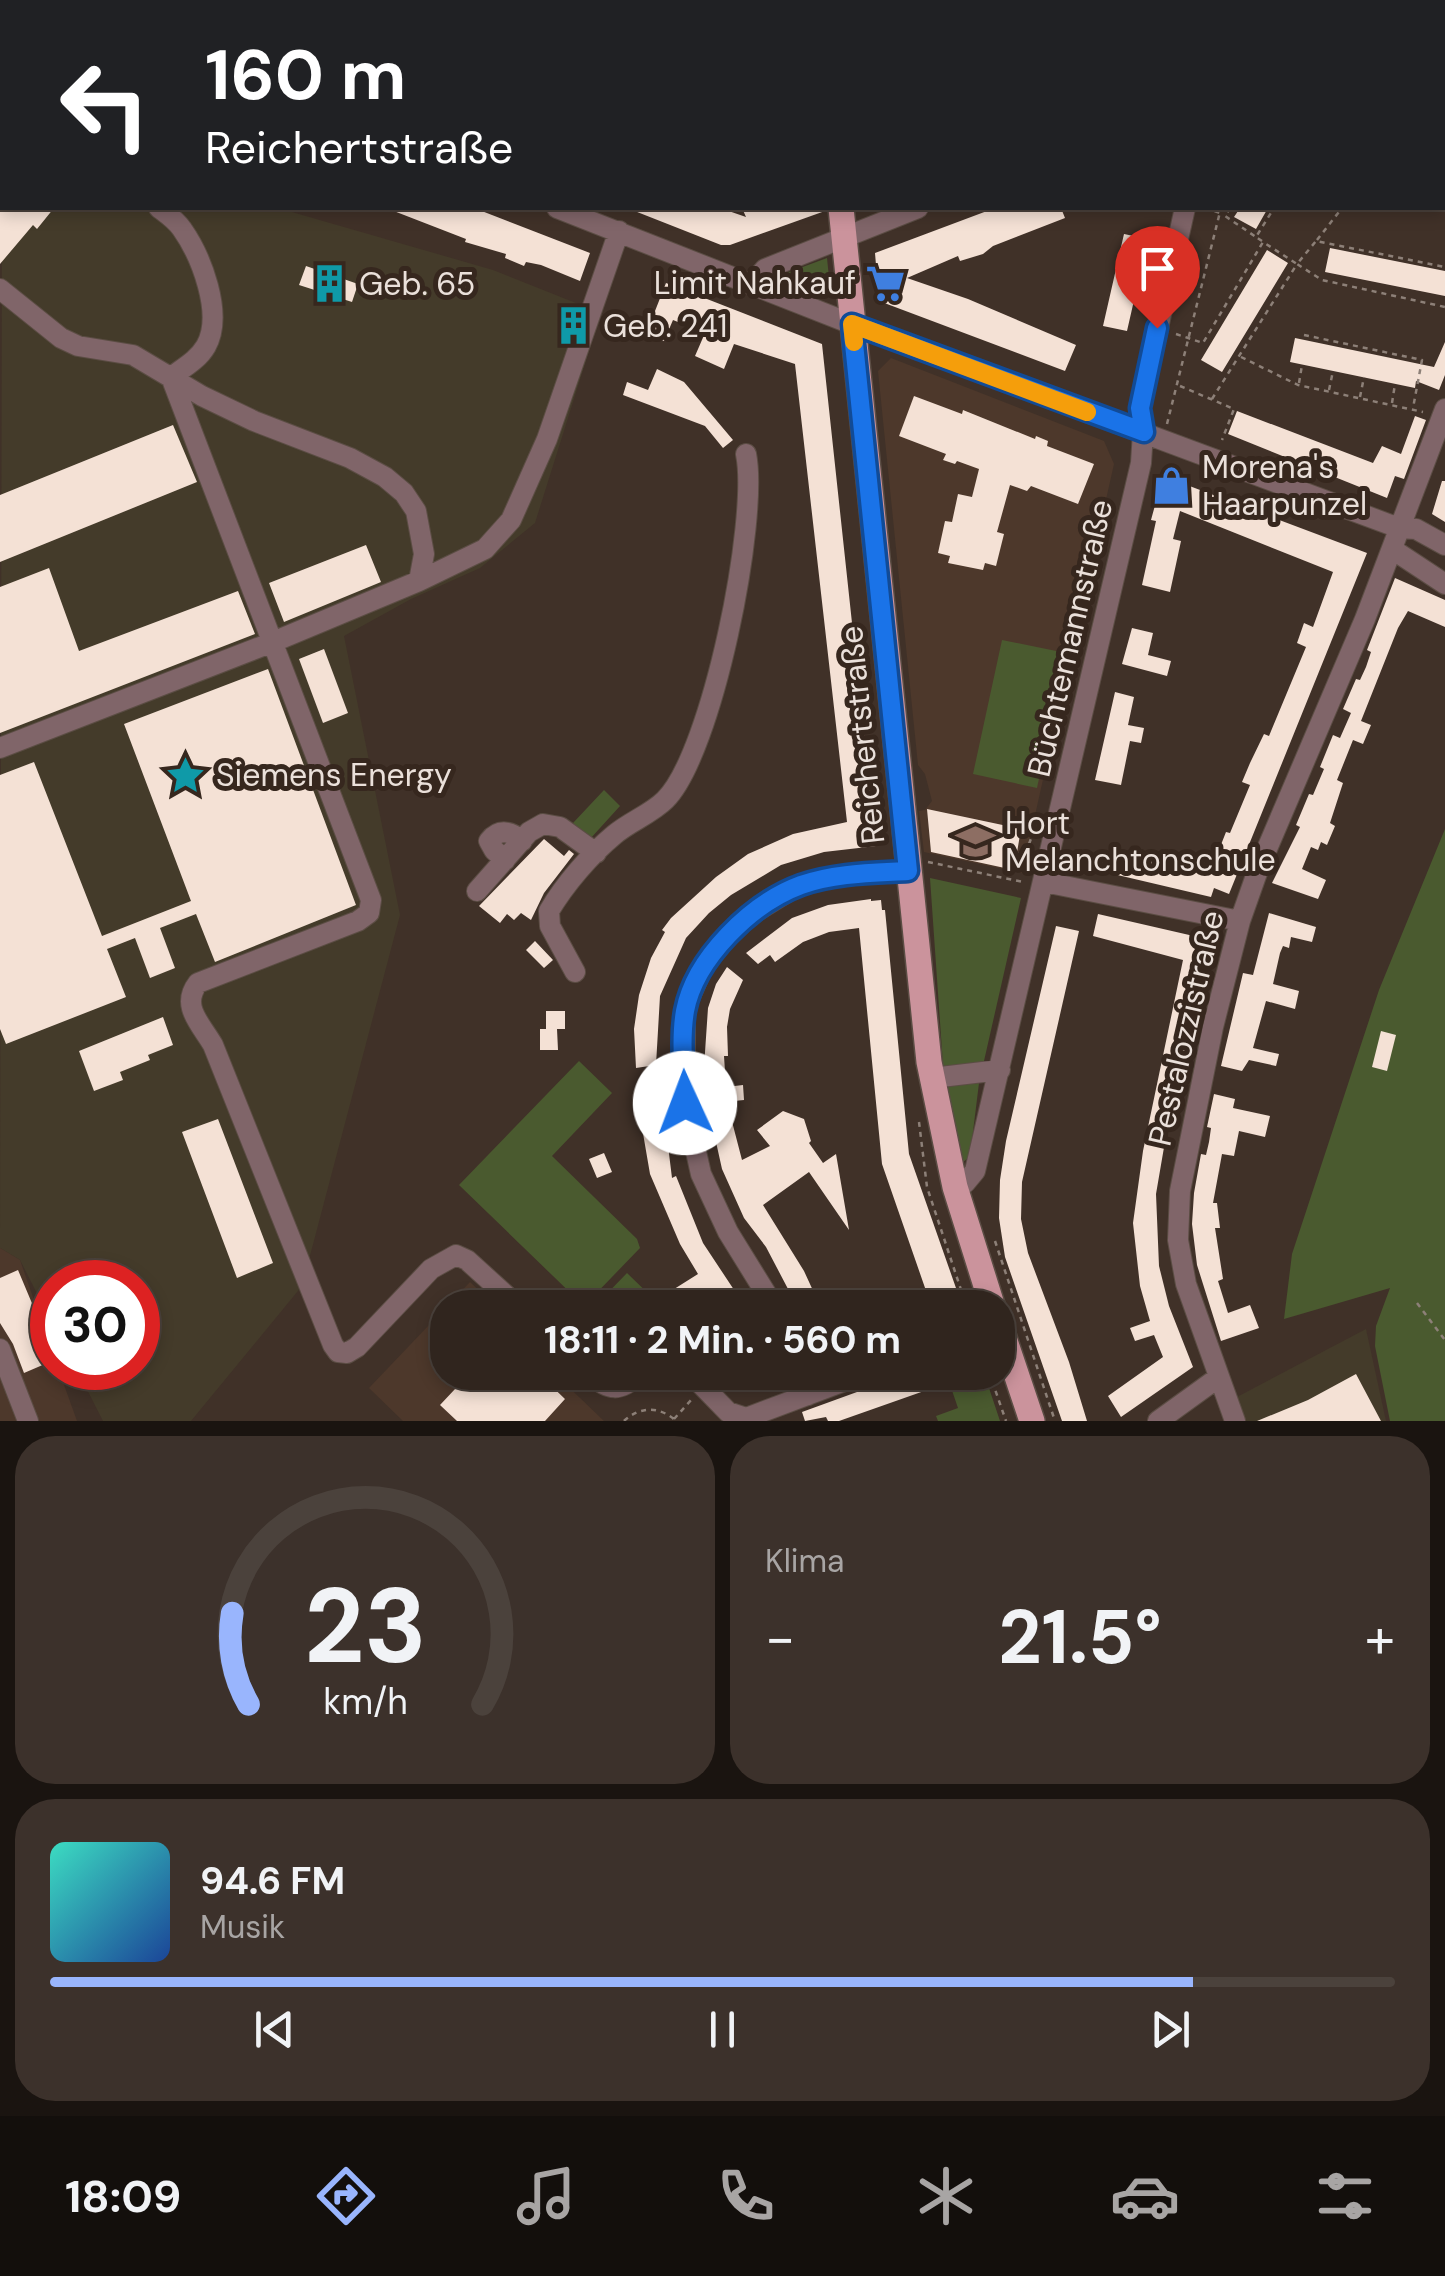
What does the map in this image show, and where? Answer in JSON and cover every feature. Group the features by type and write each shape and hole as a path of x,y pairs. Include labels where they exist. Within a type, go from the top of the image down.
{"main road":[{"name":"Reichertstraße","path":"841,210 932,1078 956,1188 988,1290"},
{"name":"Reichertstraße","path":"1015,1371 1032,1421"}],"street":[{"path":"162,210 179,224 195,252 210,298 212,320 205,348 171,377"},
{"path":"562,210 852,324 1399,528 1416,529 1445,544"},
{"path":"753,284 765,269 913,210"},
{"name":"Büchtemannstraße","path":"956,1188 976,1171 1141,463 1153,436 1140,408 1185,210"},
{"path":"0,748 273,642 485,549 512,520 548,439 618,231"},
{"path":"0,289 60,338 78,346 132,354 254,421 350,458 385,477 404,493 416,511 424,554 419,581"},
{"path":"171,377 370,900 369,913 358,921 198,983 190,995 190,1007 212,1045 338,1352 347,1353 357,1347 432,1269 456,1255 500,1290"},
{"name":"Pestalozzistraße","path":"1235,1421 1186,1284 1178,1240 1180,1191 1212,1028 1258,870 1365,619 1444,412"},
{"path":"574,972 550,926 549,910 611,837 664,800 683,773 711,704 730,625 748,495 746,454"},
{"path":"1392,549 1445,584"},
{"path":"477,891 522,841 543,824 560,826 596,853"},
{"path":"764,1290 728,1232 701,1174 685,1103 685,1008 702,970 722,940 799,885 841,875 908,871"},
{"path":"1044,882 1240,922"},
{"path":"932,1078 1000,1070"},
{"path":"0,1349 28,1421"},
{"path":"1158,1421 1219,1377"},
{"path":"707,1390 737,1418 746,1418 783,1413 821,1390"},
{"path":"806,1390 808,1395"}],"path":[{"path":"1221,210 1322,280 1445,306"},
{"path":"1153,436 1178,385 1221,210"},
{"path":"1226,216 1229,210"},
{"path":"1256,237 1273,210"},
{"path":"1212,399 1297,264 1340,210"},
{"path":"1316,241 1445,267"},
{"path":"1157,328 1203,343 1263,242"},
{"path":"1304,334 1422,360 1413,410"},
{"path":"1239,356 1298,385 1413,410 1444,412"},
{"path":"1298,385 1302,365"},
{"path":"1329,392 1333,371"},
{"path":"1360,398 1364,377"},
{"path":"1392,405 1395,384"},
{"path":"1178,385 1234,409 1215,460"},
{"path":"908,871 926,862 1028,883 1044,882"},
{"path":"1417,1303 1444,1337"},
{"path":"624,1421 646,1410 662,1412 675,1420 691,1390"},
{"path":"995,1390 1006,1421"}],"shaded area":[{"name":"Siemens Energy","path":"2,210 285,210 493,270 601,313 535,523 480,568 411,599 344,636 400,915 302,1286 191,1421 103,1421 87,1390 160,1390 160,1260 30,1260 30,1280 20,1260 0,1248"},
{"path":"891,358 1104,441 1114,464 1022,873 924,852 919,811 932,801 925,774 918,765 878,371"},
{"path":"0,1248 20,1260 30,1289 30,1390 66,1390 77,1421 0,1421"},
{"path":"470,1282 478,1290 462,1290"},
{"path":"430,1324 430,1390 572,1390 604,1421 403,1421 369,1388"},
{"path":"1366,1329 1386,1421 1245,1421 1237,1397"}],"green space":[{"path":"827,258 831,297 780,278 781,275"},
{"path":"1002,640 1066,653 1037,788 973,774"},
{"path":"604,790 620,806 590,839 573,823"},
{"path":"1445,829 1445,1421 1390,1421 1375,1346 1376,1326 1390,1288 1284,1319 1292,1254 1379,990"},
{"path":"930,878 1021,898 979,1083 970,1156 959,1166 943,1065"},
{"path":"579,1061 612,1093 552,1156 637,1239 640,1248 599,1290 567,1290 459,1185"},
{"path":"627,1273 645,1290 610,1290"},
{"path":"952,1390 990,1390 1000,1421 938,1421 936,1416 958,1408"}],"building":[{"path":"0,210 52,210 37,229 33,225 0,264"},
{"path":"391,210 479,210 590,253 580,281 541,265 526,262 524,266 505,258 506,254 465,242 466,239"},
{"path":"632,210 726,210 746,217 743,210 825,210 730,245 721,245"},
{"path":"990,210 1062,210 1065,218 993,246 983,254 960,261 958,256 907,278 1076,345 1065,371 879,301 875,253"},
{"path":"1239,210 1267,210 1256,229 1234,217"},
{"path":"1124,234 1148,239 1127,331 1103,326"},
{"path":"1330,248 1445,271 1445,296 1325,272"},
{"path":"1267,250 1288,263 1222,372 1201,360"},
{"name":"Geb. 65","path":"306,266 358,284 352,302 299,285"},
{"path":"666,283 822,344 876,846 824,852 781,865 709,913 686,938 660,996 656,1065 636,1068 634,1029 639,995 651,958 665,932 662,930 671,918 748,854 793,834 847,822 795,364 734,344 724,369 695,356 705,333 673,320 664,341 646,334"},
{"path":"1295,338 1434,367 1445,342 1445,375 1439,390 1416,381 1415,388 1290,362"},
{"path":"657,369 684,382 733,440 723,448 705,426 623,395 627,382 648,390"},
{"path":"914,396 962,414 963,410 1035,439 1036,436 1048,441 1047,446 1094,464 1078,504 1031,486 1027,491 1010,485 997,532 1004,534 996,566 985,563 983,570 948,563 950,556 938,553 945,521 952,522 958,494 972,497 979,469 943,460 946,454 899,436"},
{"path":"1237,411 1373,463 1382,446 1401,454 1415,416 1426,420 1404,479 1395,476 1387,498 1228,434"},
{"path":"173,425 197,482 0,562 0,495"},
{"path":"1163,476 1367,553 1229,894 1214,888 1211,897 1109,873 1114,851 1211,870 1250,785 1242,782 1250,763 1264,734 1269,736 1306,647 1297,643 1304,623 1313,627 1333,572 1180,511 1173,539 1181,541 1170,592 1142,585 1156,521 1151,520"},
{"path":"1445,481 1445,522 1432,514"},
{"path":"366,545 381,582 284,622 269,583"},
{"path":"49,568 79,651 238,591 255,634 0,733 0,587"},
{"path":"1395,578 1445,600 1445,627 1408,611 1398,628 1361,721 1371,725 1363,744 1353,740 1337,780 1343,783 1330,823 1335,826 1327,845 1321,842 1318,850 1311,847 1302,869 1326,880 1318,899 1272,883 1300,827 1296,825 1309,794 1313,795 1324,769 1320,767 1333,735 1340,738 1351,713 1343,709 1356,679 1360,680 1366,667 1371,652 1367,650"},
{"path":"1132,628 1153,633 1148,655 1171,661 1167,676 1122,664"},
{"path":"324,649 348,713 323,723 299,659"},
{"path":"268,669 356,905 215,962 196,914 160,928 175,968 150,978 135,938 107,949 126,997 6,1044 0,1029 0,775 34,762 102,936 191,901 124,724"},
{"path":"1115,692 1134,697 1128,725 1144,728 1141,743 1130,741 1121,785 1095,780"},
{"name":"Hort Melanchtonschule","path":"927,809 1021,829 1014,870 931,852"},
{"path":"544,839 564,856 569,850 574,854 544,893 531,920 521,913 514,920 507,914 500,923 479,906"},
{"path":"871,899 881,900 885,910 909,1154 957,1290 926,1290 882,1164 859,928 829,932 803,942 775,962 770,955 758,964 746,953 792,918 828,905"},
{"path":"1269,913 1316,927 1312,942 1291,937 1289,948 1283,946 1280,953 1273,984 1299,991 1295,1009 1266,1001 1253,1048 1279,1054 1276,1066 1249,1060 1242,1071 1221,1066 1243,973 1253,975"},
{"path":"1098,914 1198,937 1196,946 1212,949 1168,1124 1156,1194 1159,1266 1169,1306 1193,1367 1121,1417 1108,1396 1163,1357 1154,1335 1135,1341 1130,1328 1150,1321 1140,1286 1133,1223 1143,1151 1183,960 1093,936"},
{"path":"1056,926 1079,931 1022,1182 1021,1219 1028,1253 1087,1421 1062,1421 1005,1257 999,1218 1006,1141"},
{"path":"535,941 553,960 544,968 526,950"},
{"path":"727,967 743,980 730,1009 728,1056 724,1056 726,1087 743,1085 744,1100 734,1101 723,1087 742,1160 770,1146 757,1130 783,1111 804,1119 809,1143 823,1163 836,1154 849,1230 809,1172 763,1205 813,1290 789,1290 766,1247 744,1218 722,1169 704,1067 708,1008"},
{"path":"546,1011 565,1011 565,1029 557,1029 558,1050 540,1050 540,1029 546,1029"},
{"path":"163,1017 173,1045 120,1072 123,1080 94,1091 79,1051"},
{"path":"1381,1031 1396,1035 1387,1071 1372,1067"},
{"path":"1214,1094 1235,1099 1233,1108 1270,1116 1265,1137 1239,1131 1234,1156 1222,1154 1213,1203 1217,1203 1220,1228 1215,1228 1223,1279 1218,1281 1228,1313 1250,1305 1259,1328 1221,1341 1197,1265 1192,1224 1194,1193 1201,1154 1206,1155 1209,1142 1211,1128 1207,1127"},
{"path":"660,1106 664,1113 672,1178 676,1176 703,1243 734,1290 673,1290 698,1274 680,1244 650,1174 639,1110"},
{"path":"218,1119 273,1263 237,1278 182,1132"},
{"path":"604,1153 612,1172 597,1178 589,1159"},
{"path":"18,1270 30,1299 30,1370 24,1373 0,1323 0,1278"},
{"path":"1356,1374 1381,1421 1257,1421 1308,1400"},
{"path":"454,1390 556,1390 565,1399 545,1421 457,1421 440,1405"},
{"path":"862,1390 927,1390 839,1421 828,1421 826,1417 805,1421 802,1412"}],"slow traffic":[{"path":"854,342 852,324 1087,412"}],"place":[{"name":"Limit Nahkauf","path":"886,283"},
{"name":"Geb. 65","path":"329,284"},
{"name":"Geb. 241","path":"573,326"},
{"name":"Morena's Haarpunzel","path":"1172,485"},
{"name":"Siemens Energy","path":"186,775"},
{"name":"Hort Melanchtonschule","path":"975,841"}],"route":[{"path":"685,1103 685,1008 702,970 722,940 744,919 799,885 841,875 908,871 852,324 1144,432 1140,408 1157,328"}]}
